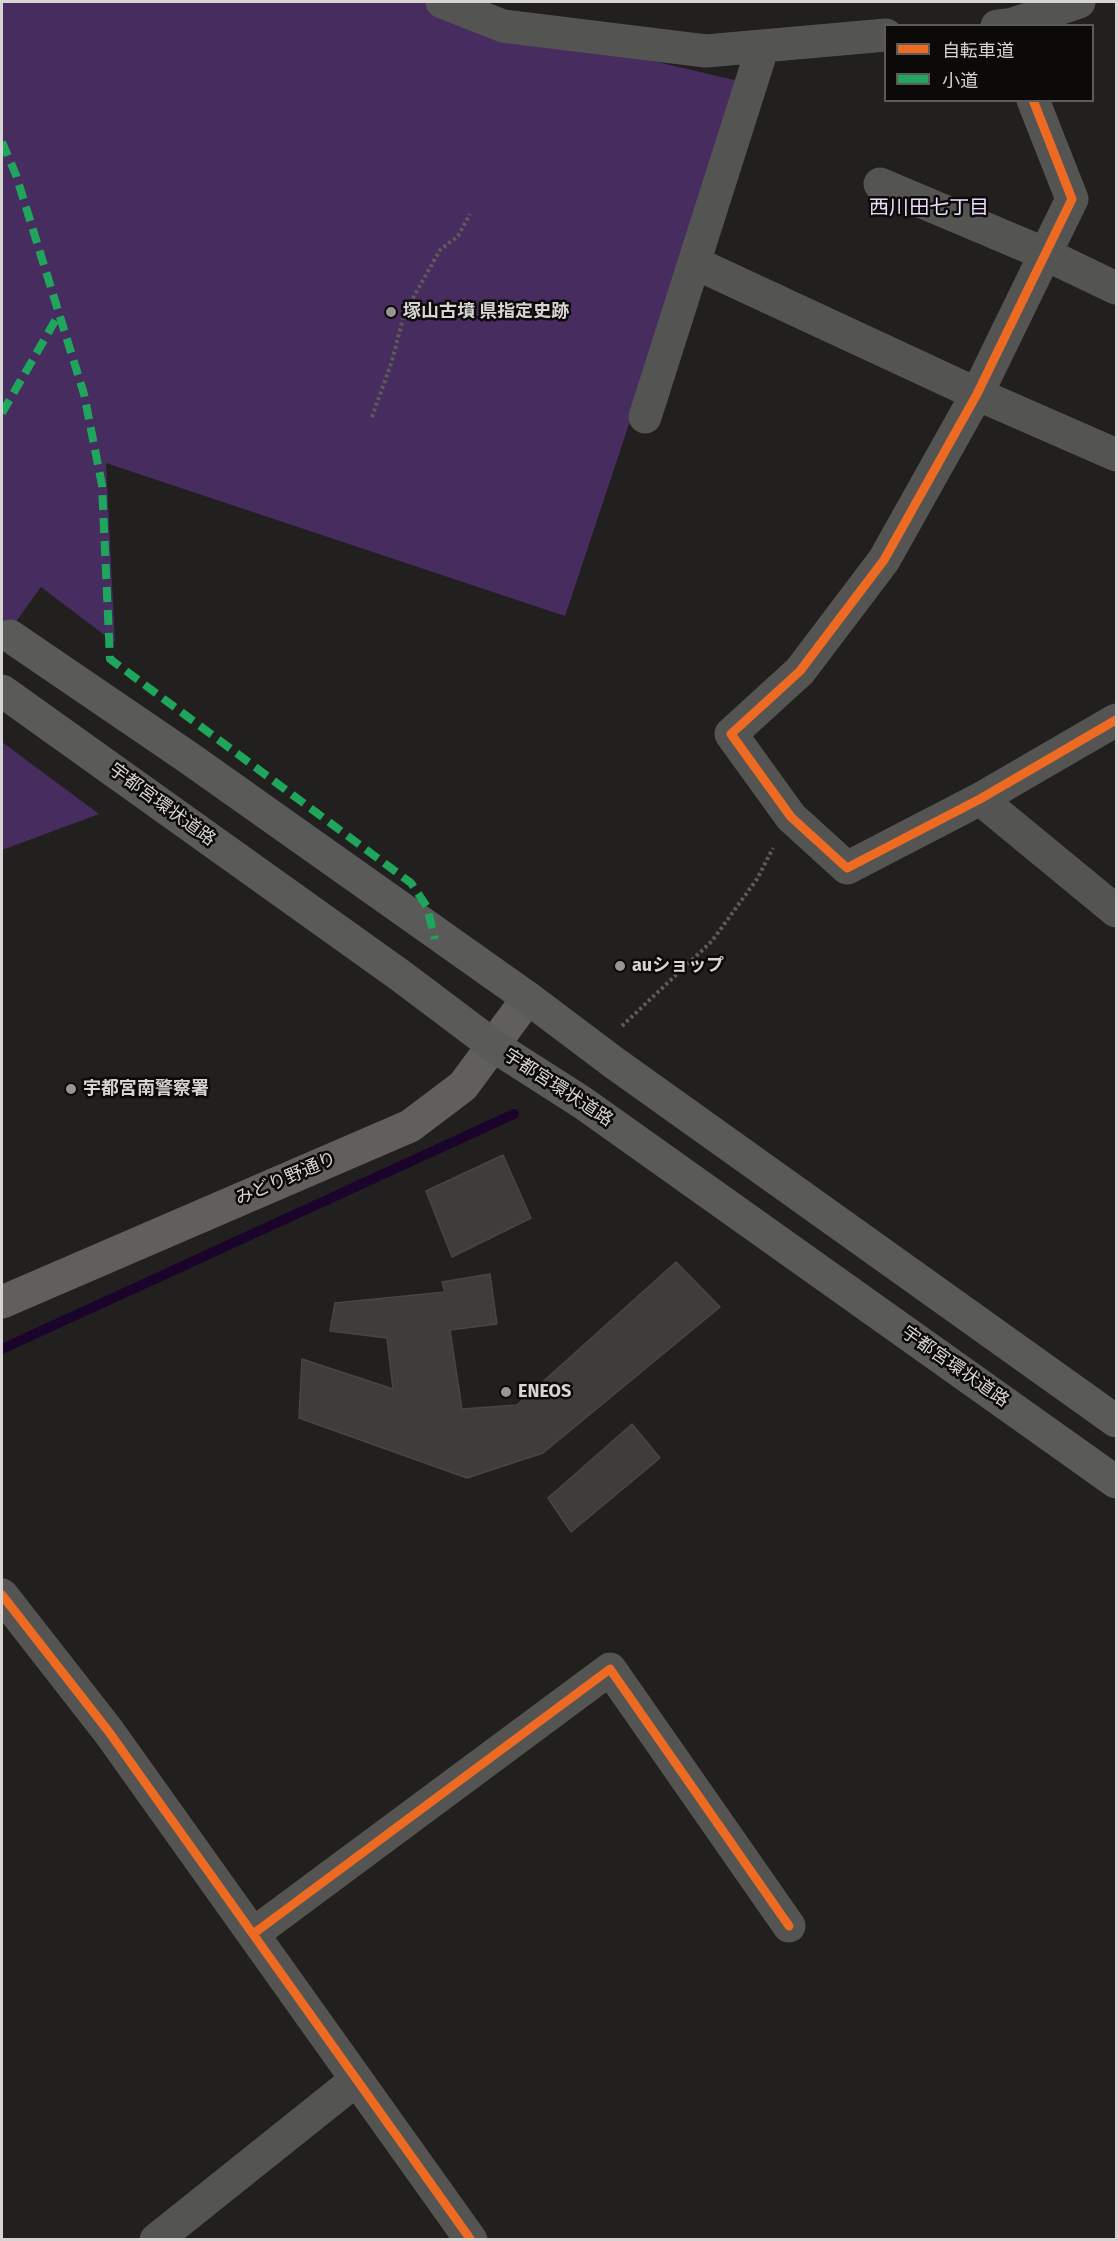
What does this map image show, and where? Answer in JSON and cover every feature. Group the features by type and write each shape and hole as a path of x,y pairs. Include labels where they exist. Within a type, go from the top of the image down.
{"highway":[{"path":"10,636 528,998 595,1049 1116,1421"},
{"name":"宇都宮環状道路","path":"2,690 495,1046 584,1103 1116,1482"}],"street":[{"path":"442,2 503,26 705,51 884,35"},
{"path":"1005,24 1079,2"},
{"path":"645,417 763,46"},
{"path":"1034,102 1072,199 1043,253 977,394 884,560 800,670 731,734 791,817 847,868 980,799 1116,720"},
{"path":"880,184 1043,253 1116,288"},
{"path":"694,262 977,394 1116,455"},
{"path":"980,799 1116,911"},
{"name":"みどり野通り","path":"2,1302 410,1126 463,1086 495,1046 528,998"},
{"path":"2,1595 109,1732 471,2240"},
{"path":"253,1934 610,1670 789,1926"},
{"path":"156,2240 356,2080"}],"path":[{"path":"372,417 392,361 404,314 440,250 458,236 470,214"},
{"path":"595,1049 689,964 728,921 767,861 774,846 784,806"}],"shaded area":[{"path":"2,2 434,2 503,26 743,82 565,616 106,463 115,643 41,587 2,641"},
{"path":"2,742 99,814 2,850"}],"building":[{"path":"503,1155 531,1218 452,1257 426,1191"},
{"path":"676,1262 720,1307 543,1453 467,1478 299,1418 302,1359 393,1389 387,1338 330,1331 335,1303 445,1292 442,1282 490,1274 497,1324 450,1330 462,1409 517,1405"},
{"path":"632,1424 660,1458 571,1532 548,1498"}],"waterway":[{"path":"2,1349 514,1114"}],"marked path":[{"path":"2,142 16,175 84,394 102,485 110,659 411,883 427,907 435,939"},
{"path":"2,413 59,314"}],"cycle path":[{"path":"1034,102 1072,199 977,394 884,560 800,671 731,734 791,817 847,868 980,799 1116,720"},
{"path":"2,1595 109,1732 471,2240"},
{"path":"253,1934 610,1669 789,1926"}],"place":[{"name":"塚山古墳 県指定史跡","path":"391,312"},
{"name":"auショップ","path":"620,966"},
{"name":"宇都宮南警察署","path":"71,1089"},
{"name":"ENEOS","path":"506,1392"}],"district":[{"name":"西川田七丁目","path":"929,208"}]}
